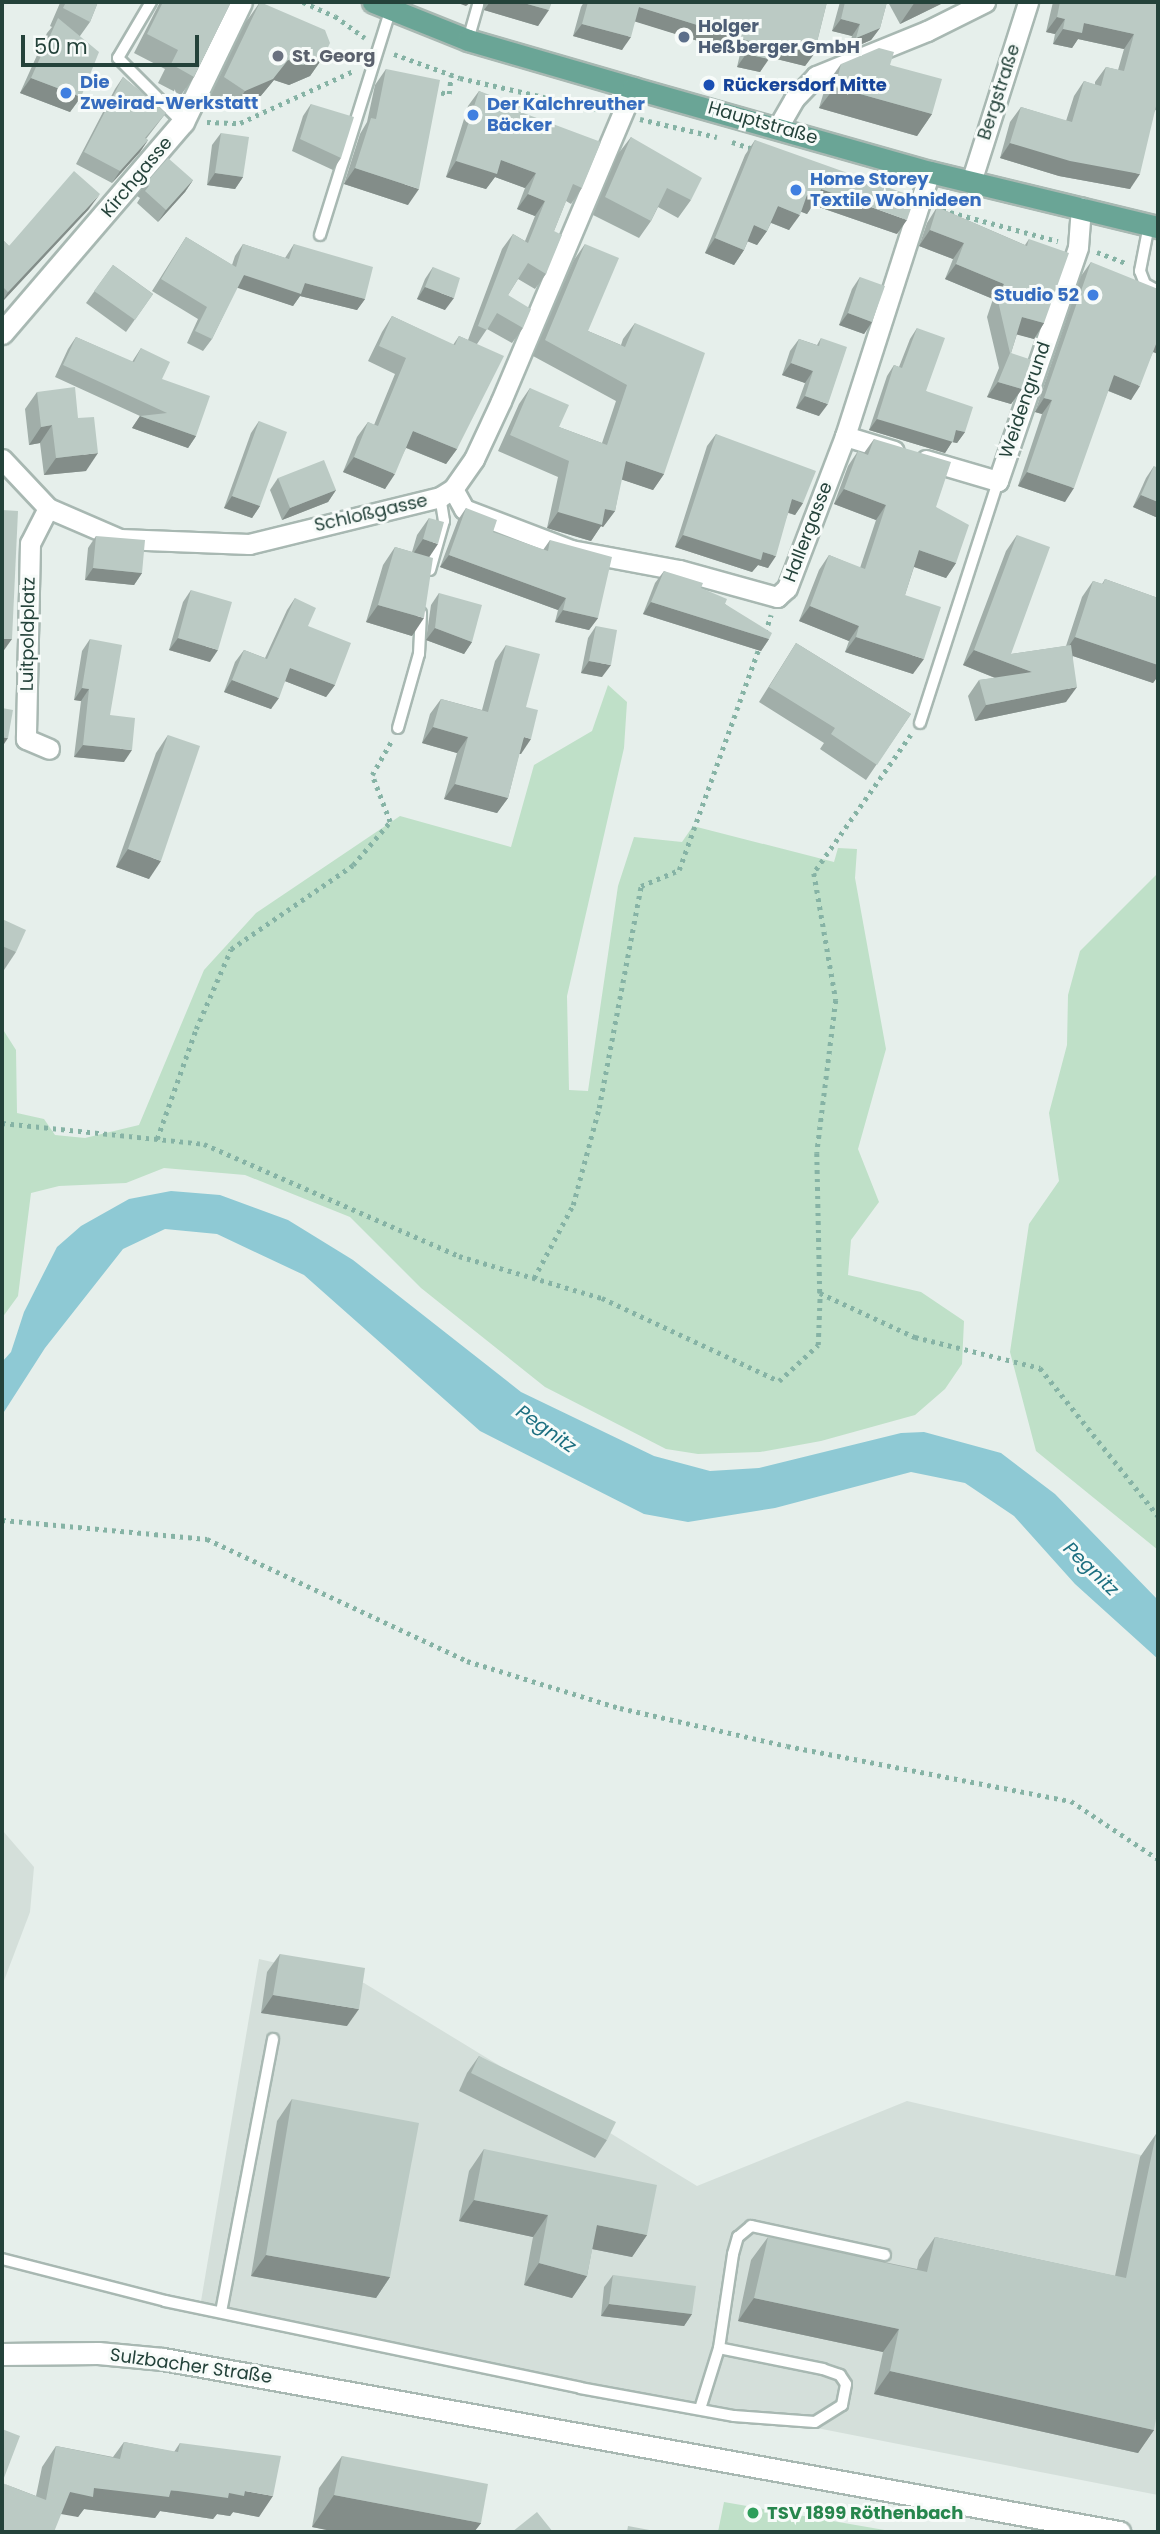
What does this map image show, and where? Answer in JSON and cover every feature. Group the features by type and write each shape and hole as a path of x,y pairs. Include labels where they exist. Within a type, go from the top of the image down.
{"main road":[{"name":"Kirchgasse","path":"2,333 183,122 240,2"},
{"name":"Hauptstraße","path":"394,7 468,40 634,88 930,172 1154,225"},
{"name":"Sulzbacher Straße","path":"2,2354 98,2353 163,2359 379,2395 1119,2532"}],"street":[{"path":"778,127 794,99 816,76 927,31 985,2"},
{"name":"Bergstraße","path":"971,181 1028,2"},
{"path":"446,493 474,458 501,401 634,88"},
{"name":"Hallergasse","path":"446,493 464,509 570,550 679,570 777,597 787,588 845,436 917,204 930,172"},
{"name":"Weidengrund","path":"845,436 998,481 1078,247 1081,207"},
{"name":"Schloßgasse","path":"2,459 48,508 120,539 249,544 446,493"},
{"name":"Luitpoldplatz","path":"48,508 30,543 26,739 49,749"}],"lane":[{"path":"151,2 118,58 183,122"},
{"path":"468,40 479,2"},
{"path":"320,235 394,7"},
{"path":"1154,225 1140,271 1145,284 1158,291"},
{"path":"920,723 998,481"},
{"path":"426,587 444,521 446,493"},
{"path":"398,728 419,654 424,598"},
{"path":"221,2312 273,2039"},
{"path":"700,2409 719,2348 733,2254 738,2237 751,2226 885,2255"},
{"path":"2,2259 221,2312 700,2409 815,2422 828,2418 846,2395 846,2384 840,2375 719,2348"}],"path":[{"path":"303,2 335,16 380,50 451,75 759,150"},
{"path":"183,122 240,123 357,69 380,50"},
{"path":"429,78 431,67"},
{"path":"426,89 449,94 451,75"},
{"path":"917,204 1117,258 1140,271"},
{"path":"534,1278 576,1193 599,1108 641,886 679,870 777,597"},
{"path":"2,1123 204,1144 460,1256 602,1298 779,1381 818,1345 820,1293 817,1153 836,1000 814,873 920,723"},
{"path":"158,1139 196,1028 231,949 353,865 390,822 372,775 398,728"},
{"path":"820,1293 915,1337 1040,1368 1158,1516"},
{"path":"2,1520 207,1539 467,1661 633,1711 787,1746 1071,1801 1158,1859"}],"shaded area":[{"path":"3,1831 34,1867 30,1912 2,1986"},
{"path":"259,1959 364,1983 697,2186 907,2101 1158,2159 1158,2495 200,2307"}],"green space":[{"path":"608,685 627,702 624,748 567,996 569,1090 588,1091 618,886 634,837 682,842 693,826 834,862 838,848 857,849 855,878 886,1049 858,1149 879,1202 851,1240 848,1275 921,1292 964,1321 962,1364 945,1389 915,1415 821,1441 760,1452 698,1454 666,1449 545,1387 421,1288 350,1217 245,1175 164,1168 126,1183 59,1186 31,1193 18,1296 2,1318 2,1028 16,1050 17,1113 44,1119 55,1135 85,1138 139,1125 204,970 256,913 400,816 511,847 534,765 592,731"},
{"path":"1158,873 1158,1550 1036,1451 1010,1352 1029,1224 1059,1181 1049,1113 1067,1045 1068,995 1080,951"},
{"name":"TSV 1899 Röthenbach","path":"724,2502 896,2532 718,2532"}],"water":[{"name":"Pegnitz","path":"171,1191 220,1195 288,1220 353,1260 521,1392 654,1456 710,1471 759,1468 901,1433 924,1432 1001,1453 1055,1494 1158,1600 1158,1659 1075,1584 1014,1516 965,1483 911,1472 775,1508 688,1522 644,1514 480,1431 304,1275 217,1234 165,1229 123,1249 45,1348 2,1415 2,1362 11,1352 24,1312 57,1247 81,1226 129,1199"}],"building":[{"path":"66,2 98,2 90,22 63,8"},
{"path":"163,2 231,2 194,77 171,64 178,50 147,34"},
{"path":"260,2 325,30 330,43 324,56 303,65 288,60 273,79 245,91 224,77"},
{"path":"520,2 552,2 549,10"},
{"path":"588,2 827,2 814,54 773,43 769,59 746,54 749,41 639,7 631,37 582,24"},
{"path":"845,2 887,2 880,28 856,38 860,24 841,19"},
{"path":"1060,2 1158,2 1158,98 1140,174 1070,161 1010,143 1021,107 1072,122 1084,81 1101,86 1106,67 1124,71 1134,34 1084,23 1082,33 1063,29 1065,19 1057,17"},
{"path":"58,18 99,52 81,97 31,78"},
{"path":"879,48 894,52 890,65 942,79 932,114 835,87 841,64"},
{"path":"386,69 440,80 419,189 355,168 371,118 376,119"},
{"path":"123,77 166,113 145,138 148,140 120,171 84,152"},
{"path":"479,91 520,106 518,111 601,142 582,188 573,184 554,231 562,235 546,274 528,263 508,295 531,309 523,328 497,313 487,330 478,326 513,234 528,243 545,201 528,194 536,173 501,160 497,174 456,161"},
{"path":"311,104 354,117 341,158 300,139"},
{"path":"221,133 249,137 243,177 215,173"},
{"path":"631,137 702,178 691,200 667,188 651,221 605,197"},
{"path":"755,140 915,197 907,220 821,189 818,199 807,195 800,215 778,206 767,231 754,225 744,250 715,238"},
{"path":"168,158 193,180 166,210 145,191 149,186 145,184"},
{"path":"74,171 100,194 8,292 2,286 2,239 9,246"},
{"path":"937,207 1027,246 1029,239 1069,253 1044,323 1022,317 1011,353 1032,360 1022,389 998,382 1010,353 998,301 1004,284 956,264 964,243 930,230"},
{"path":"186,237 236,267 243,244 289,259 294,244 373,267 365,299 305,283 301,294 244,275 212,339 195,331 207,307 161,279"},
{"path":"585,244 619,258 588,331 625,347 635,323 705,353 664,474 626,461 615,511 605,509 602,525 558,512 569,461 510,435 530,388 569,405 559,427 607,445 627,385 545,340"},
{"path":"1091,262 1158,289 1158,339 1140,386 1114,375 1074,488 1027,472 1052,400 1044,398"},
{"path":"113,265 153,294 135,320 94,291"},
{"path":"433,267 460,278 454,298 425,287"},
{"path":"860,277 885,286 872,322 848,313"},
{"path":"392,316 455,345 459,336 504,356 457,449 413,431 395,474 354,457 368,422 378,426 406,358 379,346"},
{"path":"917,328 945,338 926,391 973,407 965,432 956,430 953,442 877,419 894,365 902,368"},
{"path":"76,337 134,362 141,348 170,362 162,379 210,396 196,436 140,416 167,413 63,365"},
{"path":"821,338 847,347 828,404 805,396 813,371 791,363 799,339 819,346"},
{"path":"75,387 78,418 94,417 98,453 56,458 52,425 41,427 37,392"},
{"path":"259,421 287,432 260,506 232,496"},
{"path":"716,434 816,471 803,503 792,499 776,556 763,552 761,560 683,535"},
{"path":"874,439 951,462 936,507 969,525 956,563 919,550 905,595 941,607 924,659 856,637 859,626 810,606 829,555 865,569 886,505 844,489 858,451 868,455"},
{"path":"324,460 336,490 290,508 278,478"},
{"path":"1154,466 1158,468 1158,502 1141,495"},
{"path":"466,508 497,520 493,532 548,551 550,540 612,557 598,618 563,610 566,598 449,555"},
{"path":"2,510 18,511 12,639 2,639"},
{"path":"429,518 444,522 438,544 423,539"},
{"path":"1017,535 1050,547 1011,654 1071,645 1077,687 986,705 979,680 1032,672 974,650"},
{"path":"96,536 145,540 142,573 93,568"},
{"path":"395,547 433,558 424,618 378,605"},
{"path":"664,571 703,583 701,588 727,599 725,604 772,633 769,639 651,602"},
{"path":"1105,579 1158,598 1158,665 1075,637 1093,581 1103,584"},
{"path":"191,590 232,602 218,650 178,638"},
{"path":"439,593 482,605 472,642 435,628"},
{"path":"295,598 316,608 308,626 351,643 335,685 290,668 279,698 232,680 244,650 267,659"},
{"path":"596,626 617,630 611,665 589,661"},
{"path":"90,639 122,645 110,715 135,718 132,750 83,745 89,689 82,688"},
{"path":"796,643 911,714 877,765 831,734 835,728 769,687"},
{"path":"506,645 540,654 526,707 538,710 531,739 524,737 508,798 455,784 468,737 433,727 441,699 488,712"},
{"path":"2,708 13,710 8,738 2,737"},
{"path":"168,735 200,746 161,861 128,849"},
{"path":"2,919 26,930 16,952 2,946"},
{"path":"280,1954 365,1968 359,2009 273,1995"},
{"path":"479,2056 616,2122 607,2140 471,2073"},
{"path":"292,2099 419,2123 390,2277 266,2255"},
{"path":"1156,2134 1158,2407 1154,2430 890,2371 899,2329 754,2298 768,2237 927,2272 935,2237 1126,2278"},
{"path":"484,2149 657,2185 647,2235 597,2225 587,2276 539,2263 548,2215 474,2200"},
{"path":"613,2275 696,2286 692,2314 609,2304"},
{"path":"2,2429 20,2436 2,2483"},
{"path":"124,2442 178,2452 180,2443 281,2456 273,2496 245,2491 244,2496 229,2493 228,2498 171,2490 169,2497 94,2488 93,2497 70,2492 54,2532 2,2532 2,2483 46,2500 56,2446 120,2459"},
{"path":"342,2456 488,2484 481,2523 334,2495"},
{"path":"537,2512 553,2532 512,2532"},
{"path":"628,2526 660,2532 627,2532"}],"place":[{"name":"Holger Heßberger GmbH","path":"684,37"},
{"name":"St. Georg","path":"278,56"},
{"name":"Rückersdorf Mitte","path":"709,85"},
{"name":"Die Zweirad-Werkstatt","path":"66,93"},
{"name":"Der Kalchreuther Bäcker","path":"473,115"},
{"name":"Home Storey Textile Wohnideen","path":"796,190"},
{"name":"Studio 52","path":"1093,295"},
{"name":"TSV 1899 Röthenbach","path":"753,2513"}]}
